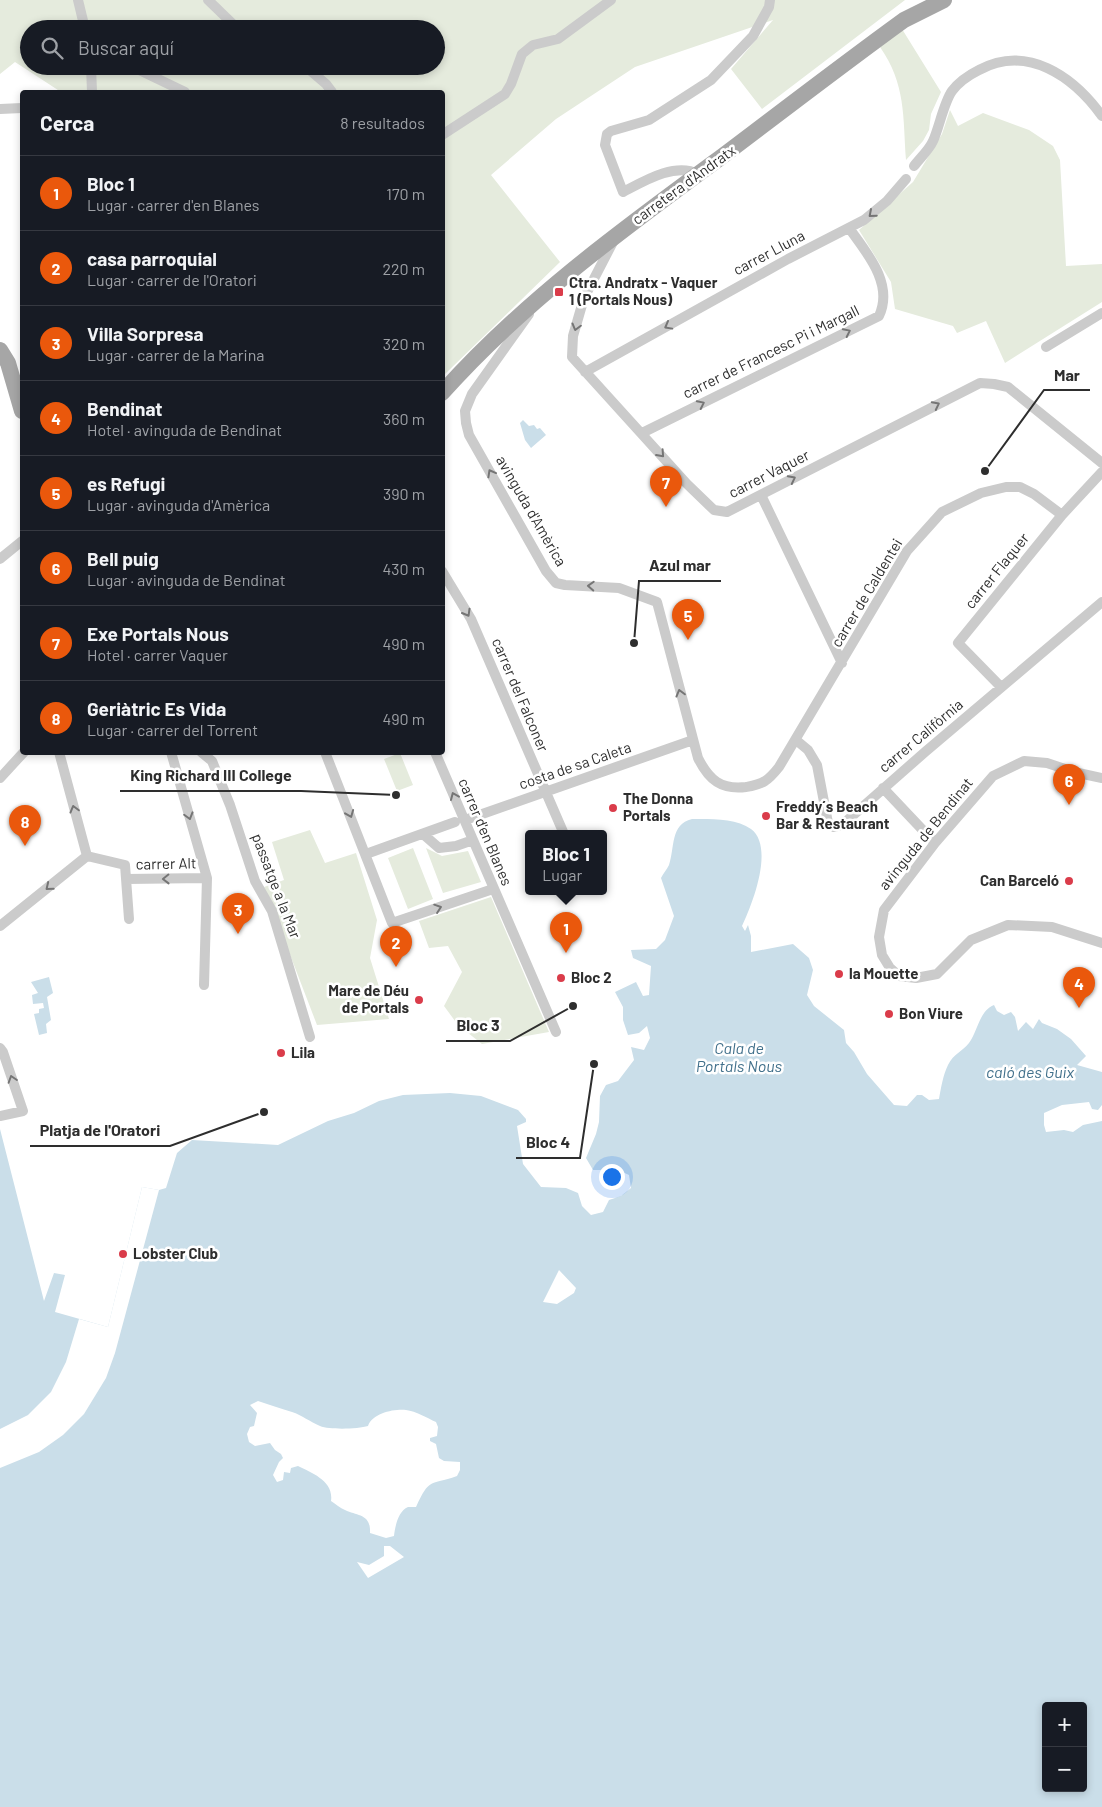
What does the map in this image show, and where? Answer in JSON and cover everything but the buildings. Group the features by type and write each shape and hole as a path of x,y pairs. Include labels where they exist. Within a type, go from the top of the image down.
{"main road":[{"name":"carretera d'Andratx","path":"445,390 474,359 543,295 616,234 904,20 944,0"},
{"path":"0,350 8,363 20,404"}],"street":[{"path":"78,0 82,20"},
{"path":"208,0 229,20"},
{"path":"445,131 505,94 511,84 522,54 533,45 558,39 611,0"},
{"path":"698,174 689,170 654,175 623,192 605,144 607,134 611,131 649,120 711,80 753,36 769,7 770,0"},
{"path":"914,166 932,143 952,92 969,76 988,65 1006,60 1023,60 1040,64 1057,73 1075,87 1102,116"},
{"path":"91,75 92,90"},
{"path":"150,75 181,90"},
{"path":"316,75 330,90"},
{"path":"0,109 20,108"},
{"name":"carrer Lluna","path":"585,372 788,259 864,220 886,201 906,179"},
{"name":"carrer de Francesc Pi i Margall","path":"642,433 879,316 884,306 884,291 875,264 849,228"},
{"name":"carrer Vaquer","path":"616,234 584,298 573,336 572,357 687,484 714,510 727,512 980,383 1008,387 1102,463"},
{"name":"avinguda d'Amèrica","path":"543,295 472,394 465,411 466,423 477,450 546,571 556,583 619,588 657,602 693,740"},
{"path":"1046,347 1102,313"},
{"name":"carrer Flaquer","path":"1001,687 958,643 1062,515 1102,472"},
{"name":"carrer de Caldentei","path":"693,740 705,771 713,780 722,785 737,788 752,786 767,780 779,767 796,740 907,551 942,512 981,493 1006,487 1020,487 1034,494 1062,515"},
{"path":"761,495 842,663"},
{"path":"0,559 20,544"},
{"name":"carrer del Falconer","path":"445,576 471,619 562,830"},
{"name":"carrer Califòrnia","path":"796,740 808,750 817,765 828,823 834,827 842,825 1102,602"},
{"name":"costa de sa Caleta","path":"468,819 693,740"},
{"path":"0,778 21,755"},
{"path":"59,755 87,856"},
{"path":"172,755 207,878 204,985"},
{"name":"passatge a la Mar","path":"205,755 212,761 230,805 255,881 272,911 310,1038"},
{"path":"326,755 392,923 493,889"},
{"name":"carrer d'en Blanes","path":"436,755 556,1032"},
{"name":"avinguda de Bendinat","path":"1102,778 1074,772 1047,763 1024,761 993,776 935,843 884,910 879,937 882,955 890,968 900,976 916,978 937,974 971,940 1008,925 1052,927 1102,943"},
{"path":"883,788 935,843"},
{"path":"366,854 455,822"},
{"path":"423,834 439,848 456,846 472,840"},
{"path":"87,856 125,865 129,919"},
{"path":"0,926 87,856"},
{"name":"carrer Alt","path":"126,879 207,878"},
{"path":"0,1048 3,1052 22,1111 0,1116"}],"shaded area":[{"path":"0,0 905,0 762,109 731,69 773,20 635,67 556,119 491,175 560,262 445,374 445,90 58,90 35,75 445,75 445,20 20,20 20,65 15,62 0,74"},
{"path":"902,29 941,92 931,114 929,130 923,141 906,160 902,101 895,74 880,47"},
{"path":"950,110 958,126 983,113 1029,130 1053,146 1060,160 1066,266 1102,264 1102,302 1005,363 986,321 957,333 953,326 895,309 891,282 859,230 913,182 942,134"},
{"path":"401,755 413,785 397,791 384,759"},
{"path":"310,830 325,863 356,853 377,920 370,958 389,1019 317,1025 264,887 284,880 272,842"},
{"path":"413,848 433,899 408,909 388,858"},
{"path":"426,848 442,856 468,851 481,882 443,893"},
{"path":"491,897 549,1032 482,1044 458,1025 444,1006 462,972 448,946 429,948 419,921"}],"water":[{"path":"523,420 529,426 534,425 537,429 540,428 546,435 531,448 525,440 520,423"},
{"path":"692,819 730,821 745,825 758,837 761,849 759,876 756,891 742,926 745,931 748,925 751,936 751,952 793,944 809,958 813,970 807,995 814,1006 844,1030 846,1043 854,1052 867,1074 894,1105 907,1106 917,1095 922,1095 929,1100 939,1099 943,1077 950,1061 969,1043 982,1016 994,1005 997,1011 1004,1015 1011,1012 1015,1017 1018,1031 1026,1022 1033,1029 1039,1019 1042,1023 1057,1029 1071,1039 1086,1056 1077,1065 1102,1072 1102,1105 1098,1110 1092,1109 1089,1102 1062,1105 1044,1113 1044,1125 1046,1132 1064,1130 1073,1132 1083,1125 1102,1121 1102,1807 0,1807 0,1129 44,1301 54,1273 65,1275 55,1312 108,1327 142,1187 159,1190 166,1188 177,1153 192,1140 278,1145 328,1121 354,1113 379,1101 403,1095 450,1093 481,1096 518,1110 526,1119 526,1122 517,1126 523,1164 541,1187 566,1188 578,1193 582,1206 591,1215 603,1212 609,1200 621,1196 631,1188 629,1175 618,1170 593,1170 586,1158 599,1122 600,1096 606,1085 618,1081 634,1060 631,1047 644,1050 650,1038 647,1026 639,1033 628,1035 623,1020 623,1007 615,992 636,982 643,996 649,995 651,966 633,958 631,950 656,949 665,940 674,916 661,878 669,865 674,838 680,826","holes":["559,1270 576,1288 574,1293 557,1304 543,1302","258,1401 296,1413 320,1426 337,1429 368,1426 374,1418 390,1411 406,1410 414,1412 436,1422 438,1427 437,1436 430,1438 430,1441 436,1444 439,1458 444,1461 460,1462 460,1470 457,1476 431,1484 424,1491 416,1507 405,1509 399,1516 394,1536 386,1538 370,1533 370,1527 366,1519 343,1509 331,1501 331,1494 326,1483 309,1472 298,1466 291,1468 290,1473 284,1472 283,1480 277,1482 273,1475 283,1458 281,1454 270,1443 255,1446 249,1442 247,1434 250,1427 254,1426 257,1413 250,1405","384,1546 390,1546 404,1557 368,1578 357,1562 369,1565 384,1556"]},
{"path":"49,977 53,993 47,997 51,1020 46,1024 47,1033 39,1035 34,1014 39,1013 39,1009 44,1008 43,1003 33,1004 32,995 38,993 31,982"}],"pier":[{"path":"142,1187 159,1190 115,1353 106,1378 84,1414 63,1435 39,1452 0,1468 0,1429 28,1415 51,1392 66,1362 79,1319 108,1327"}],"place":[{"name":"Ctra. Andratx - Vaquer 1 (Portals Nous)","path":"559,292"},
{"name":"Mar","path":"985,471"},
{"name":"Exe Portals Nous","path":"666,507"},
{"name":"es Refugi","path":"688,640"},
{"name":"Azul mar","path":"634,643"},
{"name":"King Richard III College","path":"396,795"},
{"name":"Bell puig","path":"1069,805"},
{"name":"The Donna Portals","path":"613,808"},
{"name":"Freddy´s Beach Bar & Restaurant","path":"766,816"},
{"name":"Geriàtric Es Vida","path":"25,846"},
{"name":"Can Barceló","path":"1069,881"},
{"name":"Villa Sorpresa","path":"238,934"},
{"name":"Bloc 1","path":"566,953"},
{"name":"casa parroquial","path":"396,967"},
{"name":"la Mouette","path":"839,974"},
{"name":"Bloc 2","path":"561,978"},
{"name":"Mare de Déu de Portals","path":"419,1000"},
{"name":"Bloc 3","path":"573,1006"},
{"name":"Bendinat","path":"1079,1008"},
{"name":"Bon Viure","path":"889,1014"},
{"name":"Lila","path":"281,1053"},
{"name":"Bloc 4","path":"594,1064"},
{"name":"Platja de l'Oratori","path":"264,1112"},
{"name":"Lobster Club","path":"123,1254"}],"water label":[{"name":"Cala de Portals Nous","path":"739,1057"},
{"name":"caló des Guix","path":"1030,1072"}]}
